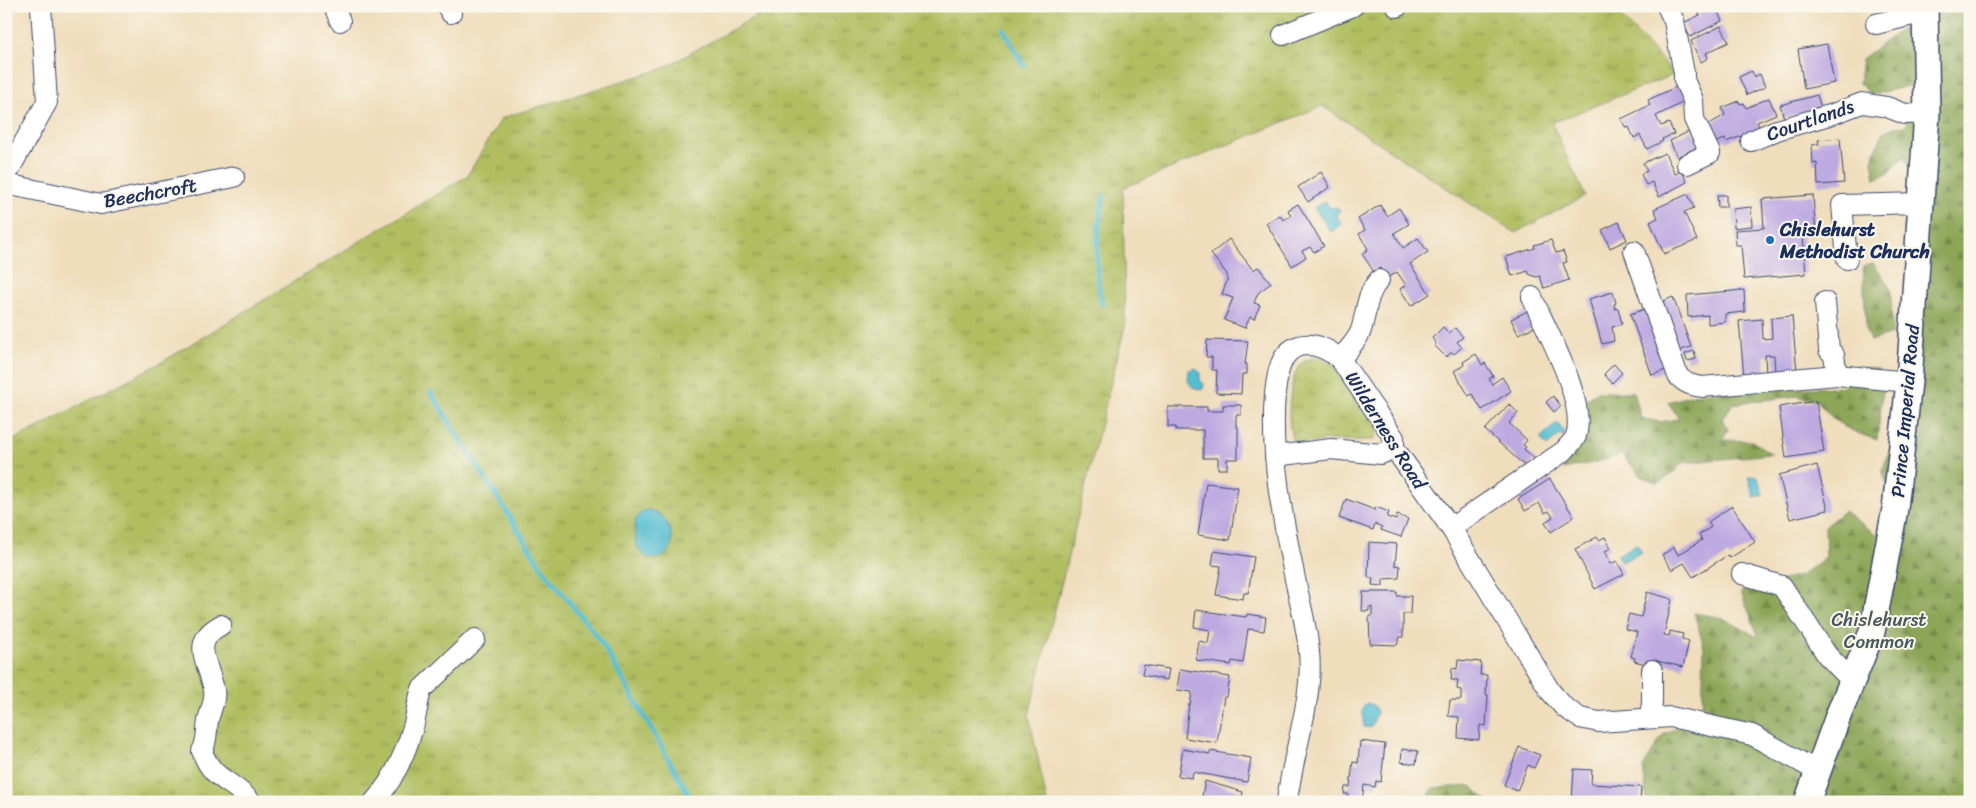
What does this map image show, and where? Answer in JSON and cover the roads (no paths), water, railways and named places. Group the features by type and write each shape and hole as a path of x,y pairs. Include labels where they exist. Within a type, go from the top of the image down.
{"main road":[{"name":"Prince Imperial Road","path":"1807,802 1838,716 1872,632 1894,518 1909,382 1922,203 1927,113 1925,9"}],"street":[{"path":"6,175 47,102 41,6"},
{"path":"1283,35 1353,6"},
{"path":"1666,6 1674,21 1684,80 1693,100 1694,119 1710,153 1687,164"},
{"path":"1876,24 1925,9"},
{"name":"Courtlands","path":"1751,141 1777,130 1833,114 1862,103 1887,107 1905,114 1927,113"},
{"name":"Beechcroft","path":"6,184 102,204 234,177"},
{"path":"1847,259 1842,205 1922,203"},
{"path":"1634,251 1678,376 1690,385 1702,387 1837,375 1909,382"},
{"path":"1340,359 1357,338 1363,324 1366,305 1374,286 1379,280"},
{"path":"1450,528 1564,451 1575,437 1578,422 1576,398 1532,297"},
{"path":"1826,302 1829,350 1834,355 1837,375"},
{"name":"Wilderness Road","path":"1287,802 1309,680 1309,653 1285,530 1275,456 1273,419 1276,385 1283,358 1292,349 1305,345 1332,352 1340,359 1394,438 1394,448 1450,528 1550,692 1564,707 1580,718 1599,722 1671,717 1752,735 1819,772"},
{"path":"1275,456 1331,449 1381,454 1394,448"},
{"path":"1742,574 1782,586 1827,655 1853,682"},
{"path":"221,624 212,629 204,639 202,651 215,692 208,720 207,740 202,751 210,769 239,789 252,802"},
{"path":"454,658 455,637"},
{"path":"374,802 389,784 401,762 413,726 422,689 475,639"},
{"path":"1650,718 1652,670"}],"water":[{"path":"1325,201 1330,208 1337,207 1340,211 1337,217 1342,224 1331,232 1314,208"},
{"path":"1196,368 1200,372 1200,380 1204,384 1203,389 1200,390 1194,388 1188,380 1189,370"},
{"path":"1557,423 1566,434 1563,437 1561,434 1547,446 1540,438"},
{"path":"1757,475 1763,495 1754,497 1748,477"},
{"path":"647,510 656,512 663,517 672,536 671,547 665,555 657,559 648,558 640,551 635,538 636,519"},
{"path":"1637,544 1642,552 1622,562 1618,555"},
{"path":"1368,703 1374,706 1377,712 1369,728 1364,727 1362,711 1364,705"}],"waterway":[{"path":"1003,29 1024,66"},
{"path":"1102,305 1099,291 1097,250 1104,196"},
{"path":"431,393 542,568 602,643 693,802"}],"place":[{"name":"Chislehurst Methodist Church","path":"1770,240"}],"park label":[{"name":"Chislehurst Common","path":"1879,630"}]}
